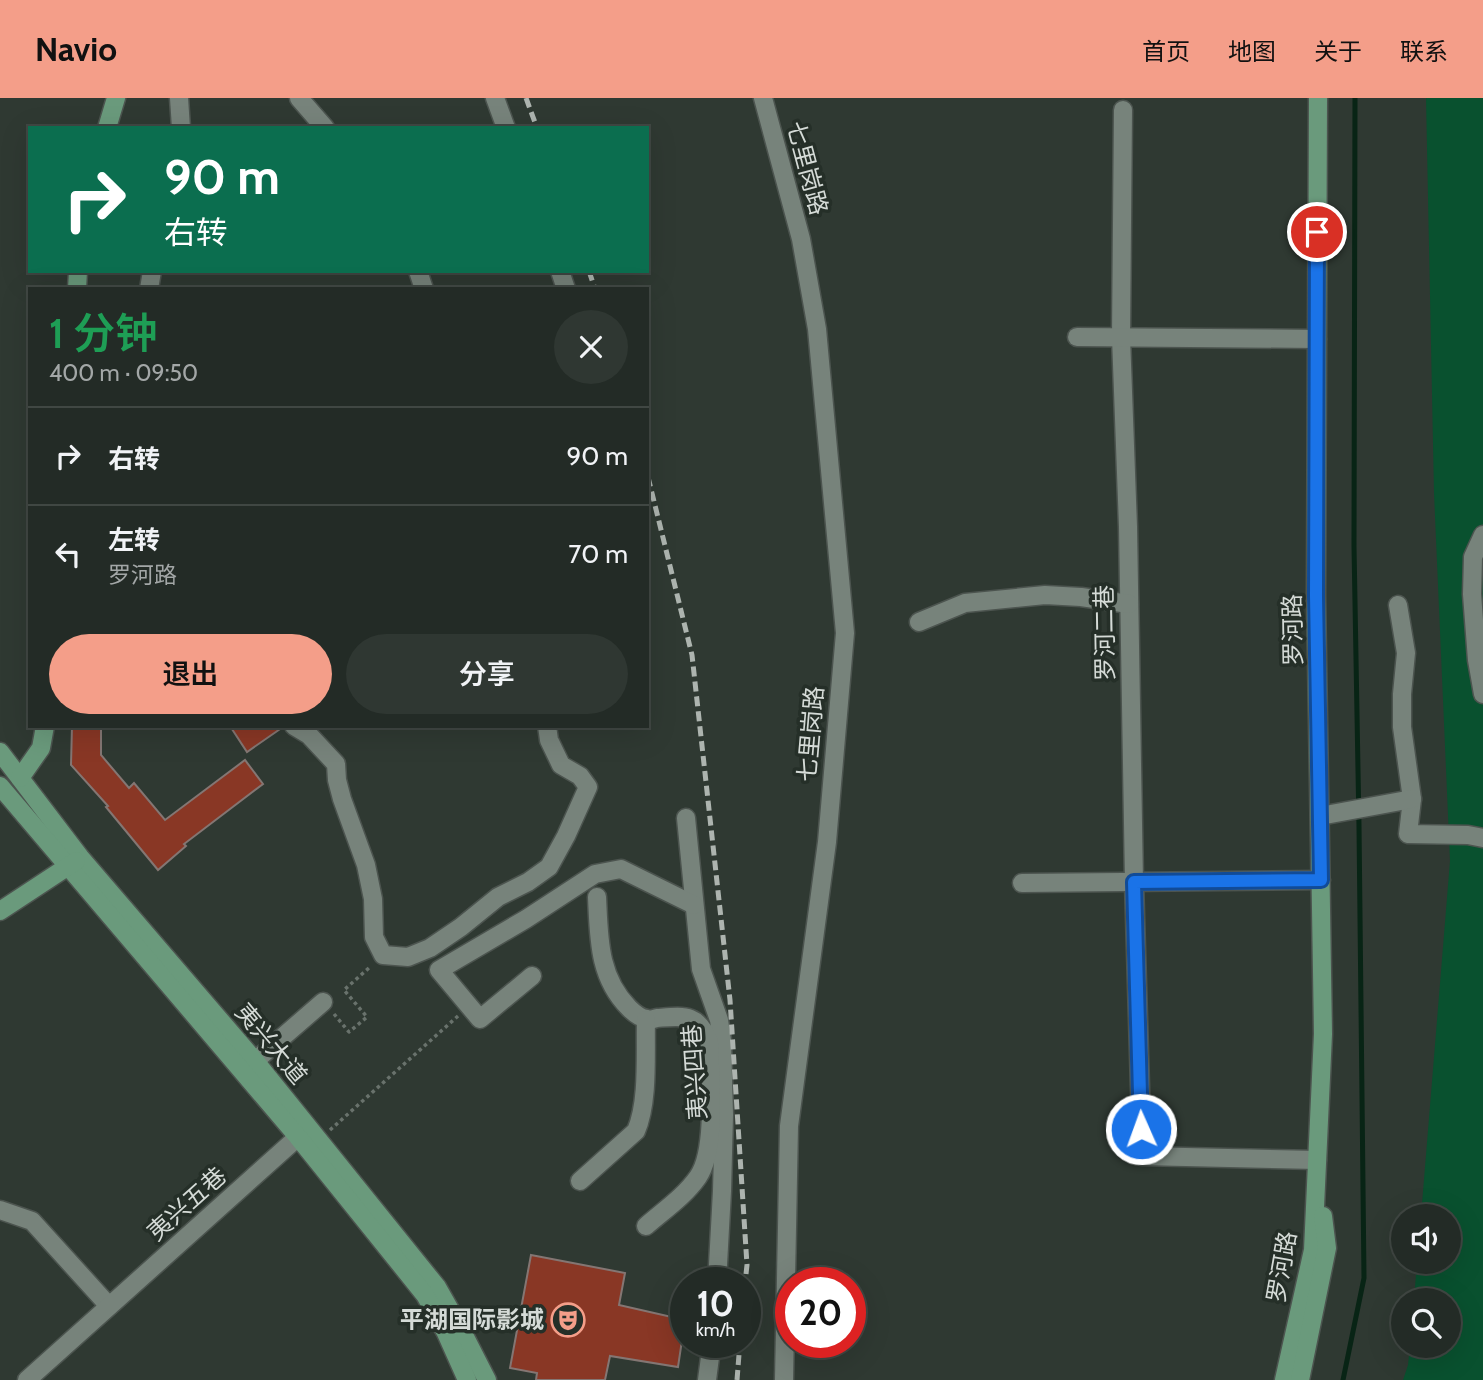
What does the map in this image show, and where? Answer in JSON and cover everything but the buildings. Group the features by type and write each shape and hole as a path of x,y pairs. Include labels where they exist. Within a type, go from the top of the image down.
{"main road":[{"path":"108,126 116,98"},
{"name":"罗河路","path":"1284,1380 1313,1250 1323,1034 1316,596 1318,98"},
{"path":"20,778 41,748 45,728"},
{"name":"夷兴大道","path":"0,752 74,862 425,1295 467,1380"},
{"name":"夷兴大道","path":"0,786 74,862 255,1061 436,1287 487,1380"},
{"path":"0,911 74,862"},
{"name":"罗河路","path":"1300,1380 1327,1248 1317,1160"}],"street":[{"path":"180,98 181,126"},
{"path":"299,98 323,126"},
{"path":"495,98 505,126"},
{"name":"七里岗路","path":"763,98 801,239 817,329 845,633 827,842 789,1126 784,1380"},
{"name":"罗河二巷","path":"1124,110 1121,337 1128,527 1142,1156 1317,1160"},
{"path":"1077,337 1317,339"},
{"path":"1483,535 1473,557 1472,594 1477,660 1483,694"},
{"path":"919,622 965,603 1045,596 1081,597 1129,604"},
{"path":"1398,605 1406,653 1402,727 1412,799 1408,834 1468,835 1483,838"},
{"path":"297,728 309,735 336,764 342,799 366,865 373,899 374,937 383,955 408,957 430,948 498,897 528,882 549,867 588,787 580,776 561,765 549,740 547,728"},
{"path":"1321,815 1412,799"},
{"name":"夷兴四巷","path":"686,818 701,969 719,1020 722,1040 723,1191 718,1267"},
{"path":"532,976 480,1019 439,970 595,874 621,869 694,905"},
{"path":"1022,883 1321,880"},
{"path":"597,897 601,954 618,997 646,1020 688,1017 698,1022 709,1042 710,1137 707,1159 698,1176 678,1199 646,1226"},
{"path":"255,1061 323,1002"},
{"path":"580,1181 636,1130 640,1121 646,1020"},
{"name":"夷兴五巷","path":"27,1380 298,1137"},
{"path":"698,1176 723,1191"},
{"path":"0,1210 32,1221 109,1306"},
{"path":"707,1380 710,1358"}],"path":[{"path":"323,1002 349,1032 367,1017 344,990 383,955"},
{"path":"318,1141 470,1006"}],"green space":[{"path":"1426,98 1483,98 1483,1380 1403,1380 1409,1358 1461,1358 1461,1288 1415,1288 1416,1274 1461,1274 1461,1204 1422,1204 1450,861 1434,493"}],"waterway":[{"path":"1343,1380 1364,1278 1354,546 1355,98"}],"railway":[{"path":"526,98 536,126"},
{"path":"590,273 594,287"},
{"path":"649,481 692,655 730,1000 747,1267"},
{"path":"737,1380 739,1358"}],"place":[{"name":"平湖国际影城","path":"568,1320"}],"route":[{"path":"1141,1129 1134,882 1321,880 1316,596 1317,232"}]}
